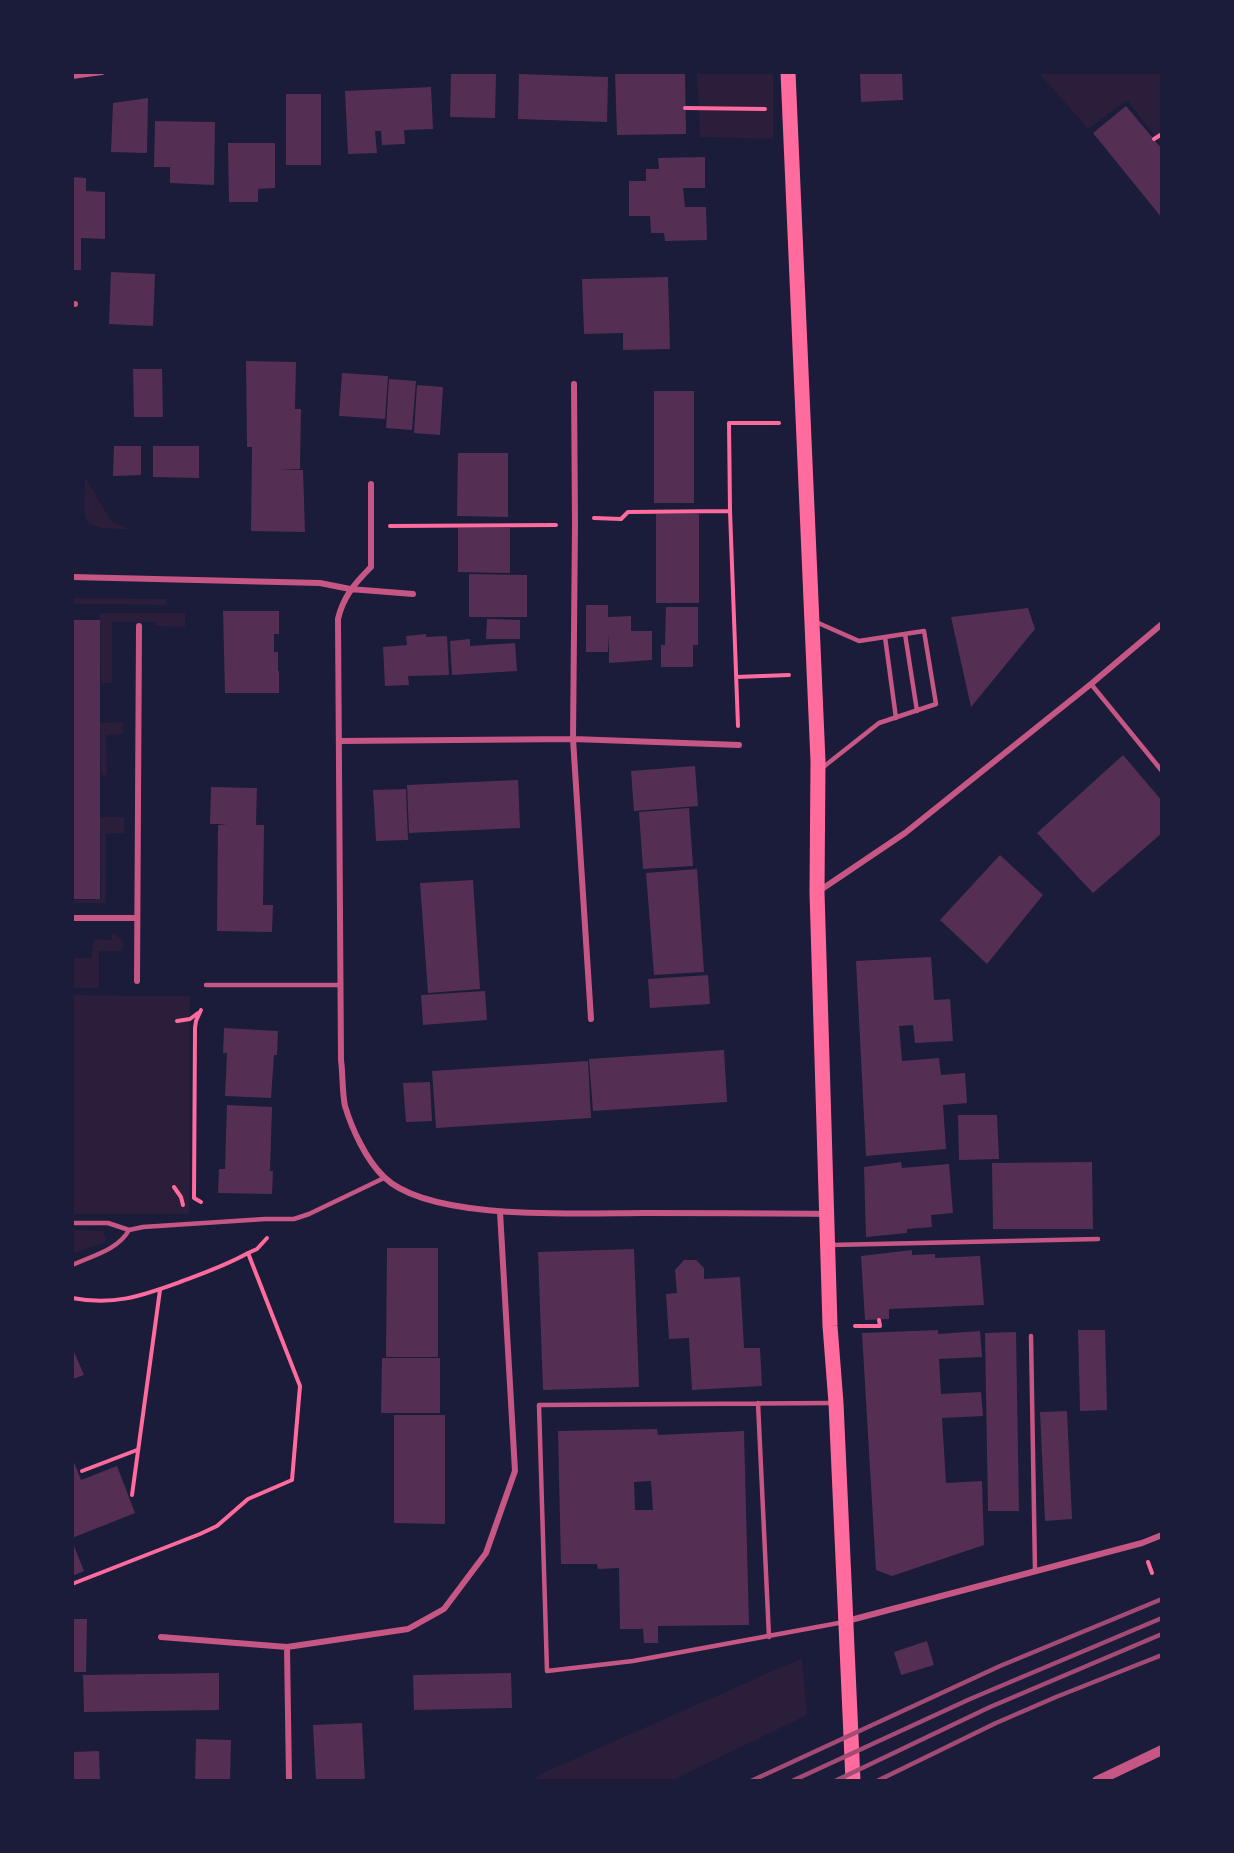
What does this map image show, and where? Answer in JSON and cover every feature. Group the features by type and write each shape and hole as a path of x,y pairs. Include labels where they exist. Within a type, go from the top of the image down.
{"main road":[{"path":"788,72 817,772 817,892 830,1326 836,1403 853,1781"}],"street":[{"path":"72,76 102,72"},
{"path":"574,384 573,740 591,1019"},
{"path":"371,484 371,567 350,589 338,619 341,1060 345,1104 370,1159 384,1178 408,1193 432,1201 500,1212 828,1214"},
{"path":"72,577 320,583 350,589 413,594"},
{"path":"817,892 905,833 1162,624"},
{"path":"137,981 139,626"},
{"path":"340,741 573,740 739,745"},
{"path":"72,918 136,918"},
{"path":"162,1637 287,1647 408,1629 444,1609 486,1552 515,1471 500,1212"},
{"path":"846,1621 1142,1543 1162,1535"},
{"path":"287,1647 289,1781"},
{"path":"1096,1781 1162,1750"}],"lane":[{"path":"811,619 859,641 924,631 936,704 879,723 817,772"},
{"path":"905,634 917,711"},
{"path":"885,637 896,718"},
{"path":"1091,684 1162,771"},
{"path":"206,985 340,985"},
{"path":"72,1223 108,1223 129,1230 153,1226 294,1219 384,1178"},
{"path":"72,1265 115,1246 125,1239 129,1230"},
{"path":"829,1245 1098,1239"},
{"path":"1031,1336 1035,1570"},
{"path":"758,1403 769,1637"},
{"path":"836,1403 540,1405 547,1671 633,1661 846,1621"}],"path":[{"path":"685,108 790,109"},
{"path":"1154,140 1162,134"},
{"path":"739,745 729,423 804,422"},
{"path":"371,526 575,521 621,519 628,512 730,511"},
{"path":"736,676 813,674"},
{"path":"206,985 206,997 195,1028 194,1198 200,1202 212,1202"},
{"path":"177,1021 190,1019 201,1010"},
{"path":"72,1298 86,1301 117,1301 160,1290 216,1269 263,1243 280,1220"},
{"path":"72,1584 217,1526 248,1499 292,1480 300,1386 248,1253"},
{"path":"132,1495 160,1290"},
{"path":"830,1326 880,1326 879,1320"},
{"path":"82,1471 138,1449"}],"shaded area":[{"path":"697,72 773,72 773,139 700,137"},
{"path":"1162,72 1162,145 1127,100 1088,129 1039,73"},
{"path":"85,477 111,521 129,529 100,527 87,521 84,505"},
{"path":"72,598 166,599 166,605 72,604"},
{"path":"100,613 185,613 185,627 156,626 155,622 112,622 112,683 101,683"},
{"path":"123,722 123,734 106,735 107,775 101,775 100,723"},
{"path":"100,817 124,817 124,833 106,834 106,903 72,903 72,900 101,899"},
{"path":"112,933 123,940 123,951 99,951 99,988 72,988 72,958 92,958 93,939 112,940"},
{"path":"72,995 190,996 189,1214 72,1214"},
{"path":"72,1230 103,1231 106,1239 105,1242 72,1254"},
{"path":"802,1658 807,1715 671,1781 530,1781 545,1772"}],"building":[{"path":"451,72 496,73 495,118 450,117"},
{"path":"615,72 685,72 686,134 617,135"},
{"path":"860,72 908,72 908,74 902,74 903,100 861,102"},
{"path":"519,74 608,77 607,122 518,119"},
{"path":"431,87 433,129 404,130 405,144 382,145 381,131 375,131 377,153 348,154 345,91"},
{"path":"286,94 321,94 321,165 286,165"},
{"path":"148,98 147,153 111,152 113,103"},
{"path":"1126,106 1162,149 1162,218 1093,133"},
{"path":"155,121 215,122 214,185 170,183 170,167 154,167"},
{"path":"228,143 275,143 275,188 258,189 258,202 229,202"},
{"path":"705,157 705,188 683,188 685,207 706,207 707,240 665,241 664,233 651,233 650,216 629,216 629,181 646,181 646,169 659,169 658,158"},
{"path":"72,177 86,178 86,191 105,192 105,239 81,238 81,270 72,270"},
{"path":"111,272 155,274 153,326 109,324"},
{"path":"668,277 670,349 623,350 623,333 584,334 582,279"},
{"path":"246,361 296,362 295,409 301,409 300,469 278,470 303,470 305,532 251,531 252,447 247,447"},
{"path":"133,369 162,369 163,417 134,417"},
{"path":"342,373 388,376 385,419 339,416"},
{"path":"389,379 416,381 412,430 386,428"},
{"path":"417,385 443,387 440,435 414,433"},
{"path":"654,391 694,391 694,503 654,503"},
{"path":"114,446 141,446 141,475 113,476"},
{"path":"153,446 199,446 199,478 153,477"},
{"path":"458,453 508,453 508,517 457,516"},
{"path":"656,514 699,514 699,603 656,603"},
{"path":"458,528 510,528 510,573 458,572"},
{"path":"469,574 527,575 527,617 469,617"},
{"path":"586,605 608,605 608,617 631,616 631,631 652,631 652,660 609,663 609,634 608,652 586,652"},
{"path":"666,607 698,607 698,645 693,645 693,667 661,667 661,645 665,645"},
{"path":"1028,608 1035,629 971,707 951,617"},
{"path":"223,611 279,611 279,634 274,634 274,652 278,652 279,693 225,693"},
{"path":"487,619 520,620 520,639 486,639"},
{"path":"72,620 100,620 100,899 72,899"},
{"path":"426,634 426,637 447,636 449,675 408,676 409,685 385,686 383,647 407,645 406,636"},
{"path":"470,639 470,646 515,643 517,671 452,675 450,641"},
{"path":"1123,755 1162,801 1162,833 1093,893 1037,833"},
{"path":"695,766 698,806 634,811 631,771"},
{"path":"518,780 520,828 409,833 407,785"},
{"path":"211,787 257,788 256,825 264,825 263,905 273,905 272,932 217,931 218,825 227,824 210,824"},
{"path":"406,789 408,840 376,841 373,790"},
{"path":"689,808 693,866 643,869 639,812"},
{"path":"1000,855 1043,895 987,964 940,920"},
{"path":"697,869 704,972 654,975 646,873"},
{"path":"473,880 480,989 428,993 420,883"},
{"path":"931,957 934,1000 950,999 953,1041 915,1043 913,1025 899,1026 902,1061 939,1058 941,1075 965,1073 967,1103 943,1105 946,1149 866,1156 856,961"},
{"path":"708,975 710,1004 650,1008 648,979"},
{"path":"485,991 487,1020 423,1025 421,995"},
{"path":"224,1028 278,1031 271,1098 225,1096 227,1053 223,1053"},
{"path":"724,1050 727,1102 593,1111 589,1059"},
{"path":"588,1061 591,1118 436,1128 432,1071"},
{"path":"430,1082 432,1121 406,1122 403,1083"},
{"path":"227,1105 272,1107 270,1171 273,1171 272,1194 218,1193 219,1169 225,1169"},
{"path":"958,1115 997,1115 999,1159 959,1160"},
{"path":"901,1162 902,1168 949,1164 953,1213 931,1215 932,1227 907,1229 907,1233 866,1237 864,1167"},
{"path":"1092,1162 1093,1229 993,1229 992,1163"},
{"path":"387,1248 438,1248 438,1357 386,1357"},
{"path":"634,1249 639,1387 543,1390 538,1252"},
{"path":"912,1250 912,1255 935,1254 935,1258 980,1256 984,1305 889,1309 889,1319 865,1320 861,1256"},
{"path":"684,1260 696,1260 704,1268 704,1279 740,1277 744,1348 760,1348 762,1386 692,1390 689,1338 669,1339 666,1294 677,1293 675,1270"},
{"path":"938,1330 938,1334 980,1331 982,1357 939,1359 941,1394 981,1392 983,1416 942,1418 946,1483 982,1481 984,1545 892,1576 876,1570 862,1333"},
{"path":"1078,1330 1105,1330 1107,1410 1080,1411"},
{"path":"1016,1332 1019,1511 988,1511 985,1333"},
{"path":"72,1347 84,1375 72,1379"},
{"path":"382,1358 440,1358 440,1413 381,1413"},
{"path":"1067,1411 1072,1519 1045,1521 1040,1412"},
{"path":"394,1415 445,1415 445,1524 394,1523"},
{"path":"657,1429 658,1435 744,1431 749,1625 658,1626 658,1643 644,1643 643,1629 620,1629 619,1568 598,1569 597,1564 561,1564 558,1431","holes":["651,1481 653,1510 635,1510 634,1482"]},
{"path":"72,1457 81,1480 117,1466 135,1513 72,1538"},
{"path":"72,1541 84,1571 72,1576"},
{"path":"72,1619 87,1619 86,1672 72,1672"},
{"path":"927,1641 934,1665 901,1675 894,1652"},
{"path":"219,1673 219,1710 84,1712 83,1675"},
{"path":"511,1673 512,1708 414,1710 413,1675"},
{"path":"362,1723 365,1781 316,1781 313,1725"},
{"path":"196,1739 231,1740 230,1781 195,1781"},
{"path":"99,1751 100,1781 72,1781 72,1752"}],"railway":[{"path":"751,1781 1000,1666 1162,1599"},
{"path":"792,1781 970,1699 1162,1618"},
{"path":"835,1781 990,1707 1162,1634"},
{"path":"877,1781 996,1723 1162,1655"}]}
